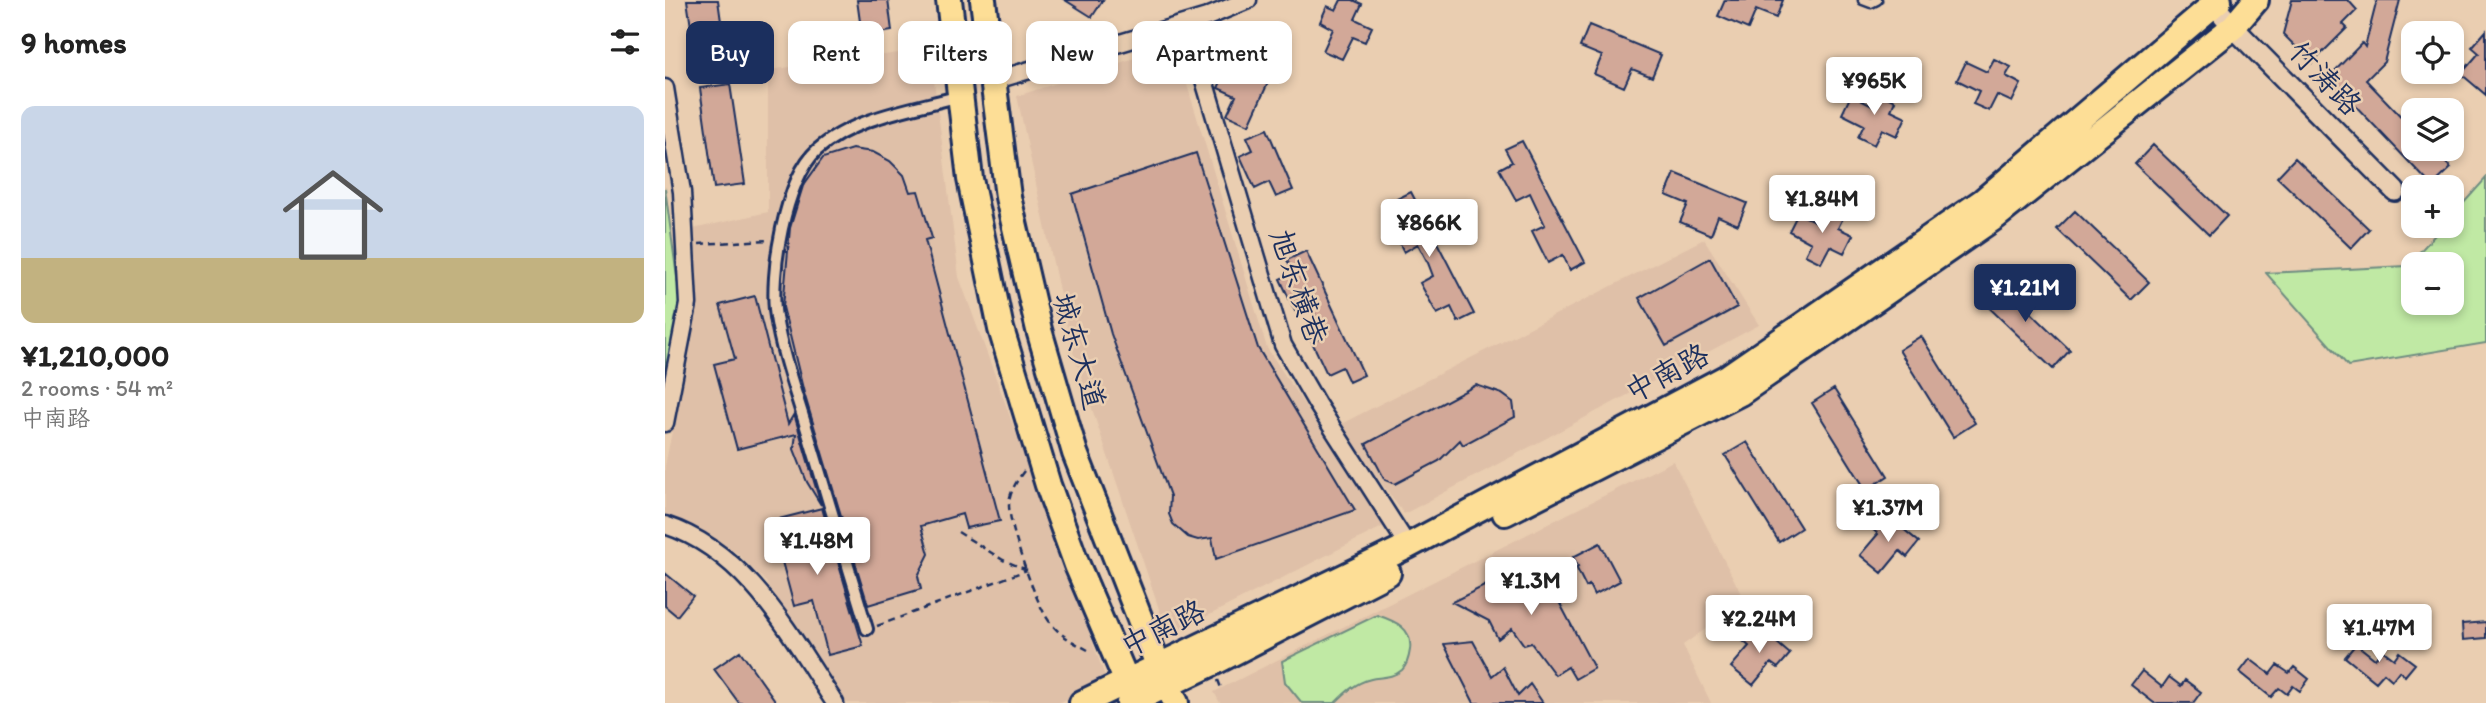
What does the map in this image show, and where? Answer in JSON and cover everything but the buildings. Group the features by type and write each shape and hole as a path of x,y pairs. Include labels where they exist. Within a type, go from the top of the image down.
{"main road":[{"path":"949,0 971,179 1001,329 1037,450 1077,565 1132,697"},
{"name":"城东大道","path":"983,0 986,21"},
{"name":"中南路","path":"1082,703 1132,697 1223,658 1740,393 1995,218 2233,27 2256,0"},
{"name":"中南路","path":"1167,684 1408,545 1729,376 1983,201 2215,2"},
{"name":"城东大道","path":"993,84 1008,197 1022,263 1055,388 1075,453 1167,684"}],"street":[{"path":"1192,21 1248,0"},
{"name":"竹涛路","path":"2215,2 2233,27 2395,191"},
{"path":"1012,75 1132,39"},
{"name":"旭东横巷","path":"1205,84 1283,345 1317,404 1408,545"},
{"path":"665,88 682,192 688,304 665,423"},
{"path":"867,629 787,362 776,316 775,284 786,209 797,178 815,152 843,132 878,119 960,96"},
{"path":"665,525 694,537 719,552 756,587 835,703"}],"lane":[{"path":"1863,0 1871,4 1877,0"}],"path":[{"path":"685,244 781,239"},
{"path":"1037,450 1017,481 1008,502 1011,526 1048,620 1066,640 1088,650"},
{"path":"958,531 1003,560 1027,570"},
{"path":"867,629 1027,570"}],"shaded area":[{"path":"898,53 898,84 934,84 959,277 1106,679 1059,703 847,703 766,582 738,554 712,536 665,515 665,466 698,304 693,229 768,212 768,84 774,84 774,69 788,67 788,84 884,84 884,55"},
{"path":"1132,59 1132,84 1187,84 1267,348 1384,526 1168,636 1071,346 1017,96 1054,84 1118,84 1118,63"},
{"path":"1704,239 1759,325 1404,514 1339,425"},
{"path":"1673,461 1745,601 1683,645 1711,703 1220,703 1214,692"}],"green space":[{"path":"2486,178 2486,343 2348,366 2266,273 2401,266 2401,315 2464,315 2464,252 2420,252 2432,238 2464,238 2464,203"},
{"path":"665,188 680,300 665,381"},
{"path":"1377,615 1401,626 1409,636 1410,650 1404,668 1391,676 1360,683 1335,703 1302,703 1285,682 1282,661"}]}
